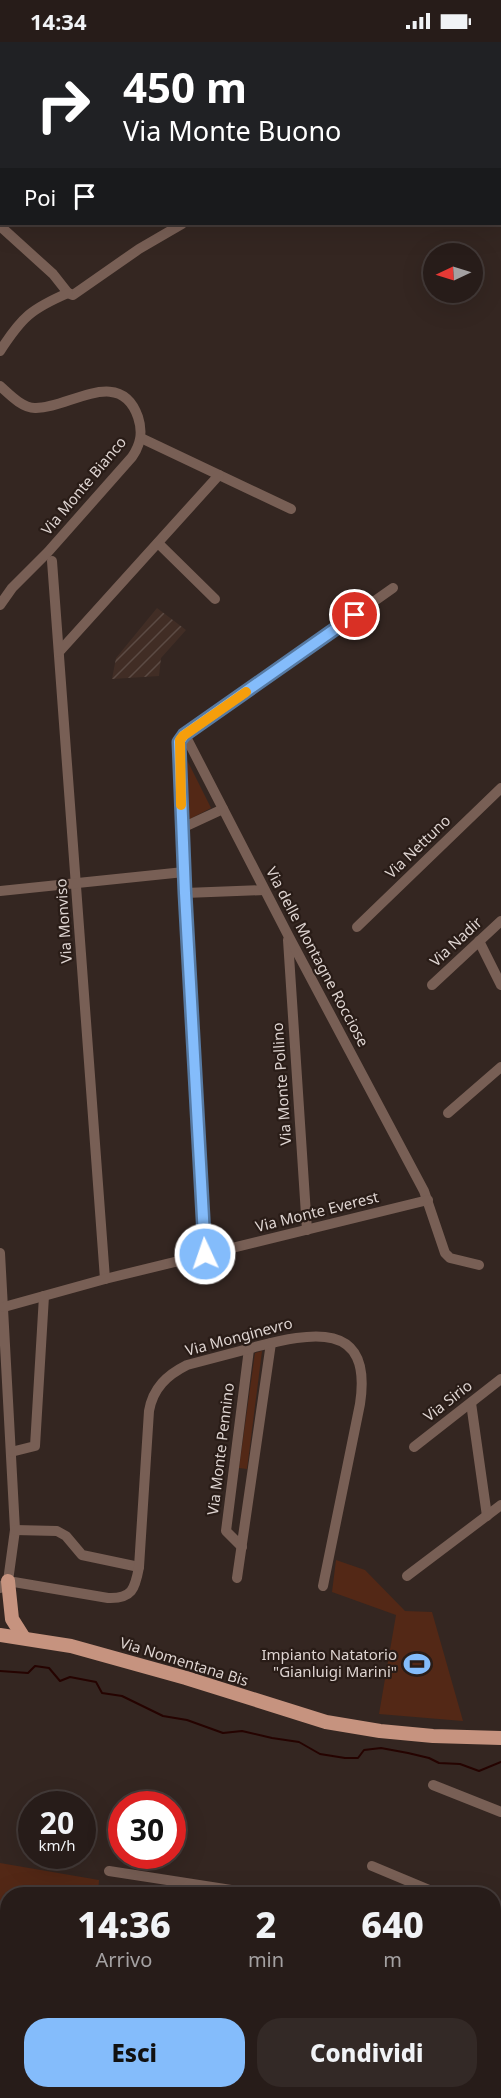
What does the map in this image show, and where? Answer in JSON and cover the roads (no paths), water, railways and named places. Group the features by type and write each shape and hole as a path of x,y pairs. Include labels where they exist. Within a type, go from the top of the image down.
{"main road":[{"path":"4,1585 13,1622 24,1638"},
{"path":"0,1620 9,1606"},
{"name":"Via Nomentana Bis","path":"0,1635 71,1646 94,1652 326,1722 380,1731 433,1736 501,1738"}],"street":[{"path":"0,226 53,274 68,293 73,295 139,249 180,225"},
{"path":"0,351 21,321 33,310 68,293"},
{"name":"Via Monte Bianco","path":"0,386 24,406 32,408 42,408 95,392 118,394 128,400 137,413 141,438 132,457 48,552 12,588 0,605"},
{"path":"141,438 291,509"},
{"path":"59,652 219,475"},
{"path":"158,543 215,600"},
{"name":"Via Monviso","path":"52,561 105,1279"},
{"path":"205,1254 182,828 182,739 393,588"},
{"name":"Via delle Montagne Rocciose","path":"182,739 223,809 428,1200 446,1255 479,1265"},
{"name":"Via Nettuno","path":"357,927 501,788"},
{"path":"182,828 223,809"},
{"path":"0,891 184,872"},
{"path":"185,893 264,890"},
{"name":"Via Nadir","path":"432,985 501,921"},
{"name":"Via Monte Pollino","path":"288,935 307,1230"},
{"path":"479,941 501,985"},
{"path":"448,1113 501,1067"},
{"name":"Via Monte Everest","path":"4,1308 105,1279 428,1200"},
{"path":"0,1253 15,1530 4,1585"},
{"path":"11,1452 35,1446 44,1296"},
{"name":"Via Monginevro","path":"4,1585 108,1598 121,1598 133,1590 139,1567 149,1411 155,1393 166,1377 187,1365 271,1343 313,1335 334,1338 344,1343 352,1350 360,1373 360,1404 323,1586"},
{"path":"237,1578 271,1343"},
{"name":"Via Monte Pennino","path":"242,1546 226,1531 249,1349"},
{"name":"Via Sirio","path":"414,1447 501,1379"},
{"path":"471,1403 487,1516"},
{"path":"407,1576 501,1505"},
{"path":"15,1530 57,1531 66,1536 82,1555 139,1567"},
{"path":"433,1785 501,1812"},
{"path":"372,1866 422,1887"},
{"path":"109,1871 213,1887"}],"waterway":[{"path":"0,1671 28,1673 35,1666 49,1668 60,1681 70,1677 96,1682 102,1693 122,1696 163,1716 187,1720 223,1733 242,1731 299,1742 320,1754 358,1758 364,1750 381,1748 429,1758 439,1763 460,1764 479,1771 501,1762"}],"place":[{"name":"Impianto Natatorio \"Gianluigi Marini\"","path":"417,1664"}]}
